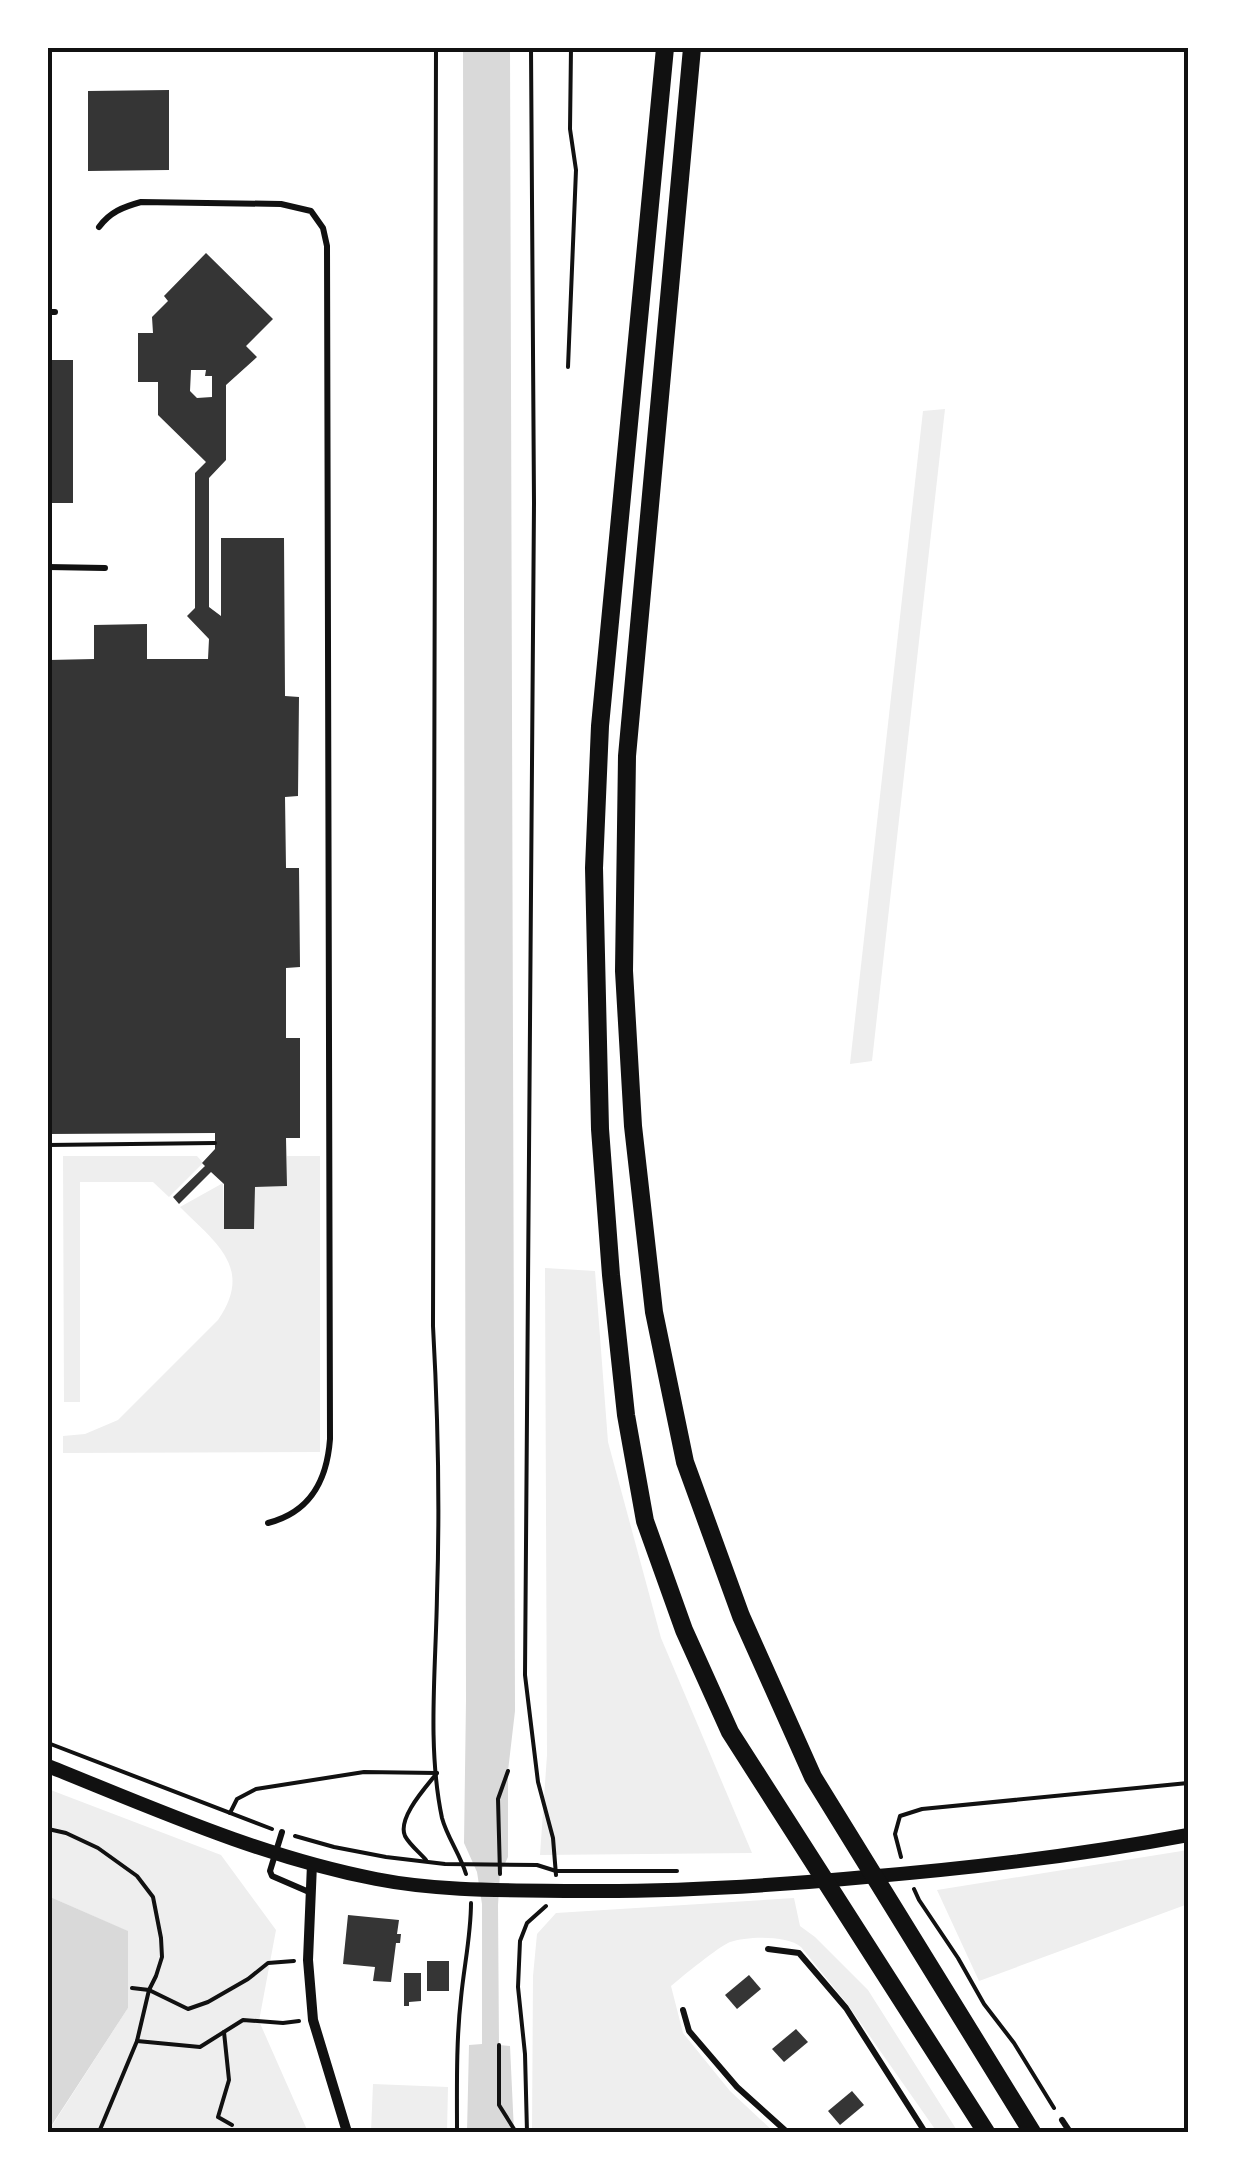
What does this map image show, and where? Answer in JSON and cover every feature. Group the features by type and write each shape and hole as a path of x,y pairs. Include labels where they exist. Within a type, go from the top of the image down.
{"main road":[{"path":"665,48 600,726 594,868 600,1129 626,1414 646,1521 684,1630 730,1732 986,2132"},
{"path":"692,48 627,756 624,971 633,1126 654,1312 686,1462 741,1616 813,1777 1032,2132"}],"street":[{"path":"48,1766 172,1816 312,1864 381,1880 451,1888 632,1892 763,1886 953,1870 1188,1836"},
{"path":"312,1864 308,1960 313,2020 346,2132"}],"lane":[{"path":"99,227 108,215 141,202 281,204 311,211 323,228 327,246 330,1439 327,1464 314,1493 291,1514 268,1524"},
{"path":"48,568 104,568"},
{"path":"282,1832 270,1871 272,1876 310,1892"},
{"path":"768,1948 799,1953 846,2008 926,2132"},
{"path":"683,2010 689,2031 737,2087 787,2132"},
{"path":"1062,2120 1070,2132"}],"path":[{"path":"436,48 433,1326 440,1453 434,1693 436,1773 443,1822 466,1876"},
{"path":"528,2132 518,1987 520,1940 527,1924 550,1902 556,1871 538,1782 525,1675 534,503 531,48"},
{"path":"568,367 576,170 570,129 571,48"},
{"path":"48,1145 215,1143"},
{"path":"48,1743 230,1814 334,1847 444,1864 537,1865 556,1871 692,1871"},
{"path":"230,1814 237,1798 256,1789 364,1772 436,1773"},
{"path":"500,1874 498,1799 508,1772"},
{"path":"429,1862 405,1837 403,1824 436,1773"},
{"path":"898,1848 895,1834 900,1816 922,1809 1188,1783"},
{"path":"48,1829 98,1848 138,1876 154,1897 162,1957 149,1990 138,2042 100,2132"},
{"path":"458,2132 457,2043 471,1894"},
{"path":"919,1900 1062,2120"},
{"path":"132,1988 149,1990 188,2009 248,1979 268,1963 308,1960"},
{"path":"138,2042 200,2047 243,2020 313,2020"},
{"path":"224,2032 229,2080 218,2116 232,2125"},
{"path":"499,2045 499,2105 514,2128"}],"shaded area":[{"path":"463,48 510,48 515,1711 508,1771 508,1857 500,1874 498,1905 499,2045 510,2046 514,2132 467,2132 469,2045 482,2044 482,1904 477,1872 464,1843"},
{"path":"945,409 872,1061 850,1064 923,411"},
{"path":"63,1156 197,1156 203,1163 169,1197 153,1182 80,1182 80,1402 64,1402"},
{"path":"287,1156 320,1156 320,1452 63,1453 63,1436 85,1434 118,1420 218,1320 228,1302 232,1285 226,1258 180,1207 223,1183 224,1229 254,1229 255,1187 287,1186"},
{"path":"545,1268 595,1271 608,1442 661,1638 752,1853 540,1855 547,1755"},
{"path":"48,1789 221,1855 276,1930 259,2021 308,2132 48,2132 128,2008 127,1931 48,1896"},
{"path":"1188,1850 1188,1904 979,1981 937,1890"},
{"path":"48,1896 128,1931 128,2008 48,2131"},
{"path":"794,1898 800,1926 868,1990 958,2132 937,2132 848,2005 801,1947 787,1940 767,1938 730,1942 671,1986 683,2033 730,2091 774,2132 532,2132 537,1934 556,1913"},
{"path":"373,2084 448,2087 447,2132 371,2132"}],"building":[{"path":"169,90 169,170 88,171 88,91"},
{"path":"206,253 273,319 246,346 257,357 226,385 226,460 209,478 209,607 221,616 221,538 284,538 285,696 299,697 298,796 285,797 286,868 299,868 300,967 286,968 286,1038 300,1038 300,1138 286,1138 287,1186 255,1187 254,1229 224,1229 224,1184 211,1172 179,1204 173,1197 205,1166 202,1163 215,1149 215,1133 48,1134 49,660 94,659 94,625 147,624 147,659 208,659 209,639 187,616 195,608 195,473 206,462 158,415 158,382 138,382 138,333 153,333 152,317 168,301 164,296","holes":["191,370 206,370 205,376 212,376 212,397 197,398 190,391"]},
{"path":"48,360 73,360 73,503 48,503"},
{"path":"348,1915 399,1920 400,1943 396,1943 391,1982 373,1981 375,1967 343,1964"},
{"path":"427,1961 449,1961 449,1991 427,1991"},
{"path":"404,1973 421,1973 421,2001 409,2002 409,2006 404,2006"},
{"path":"749,1975 761,1989 737,2009 725,1995"},
{"path":"796,2029 808,2042 784,2062 772,2049"},
{"path":"852,2091 864,2105 840,2125 828,2111"}]}
